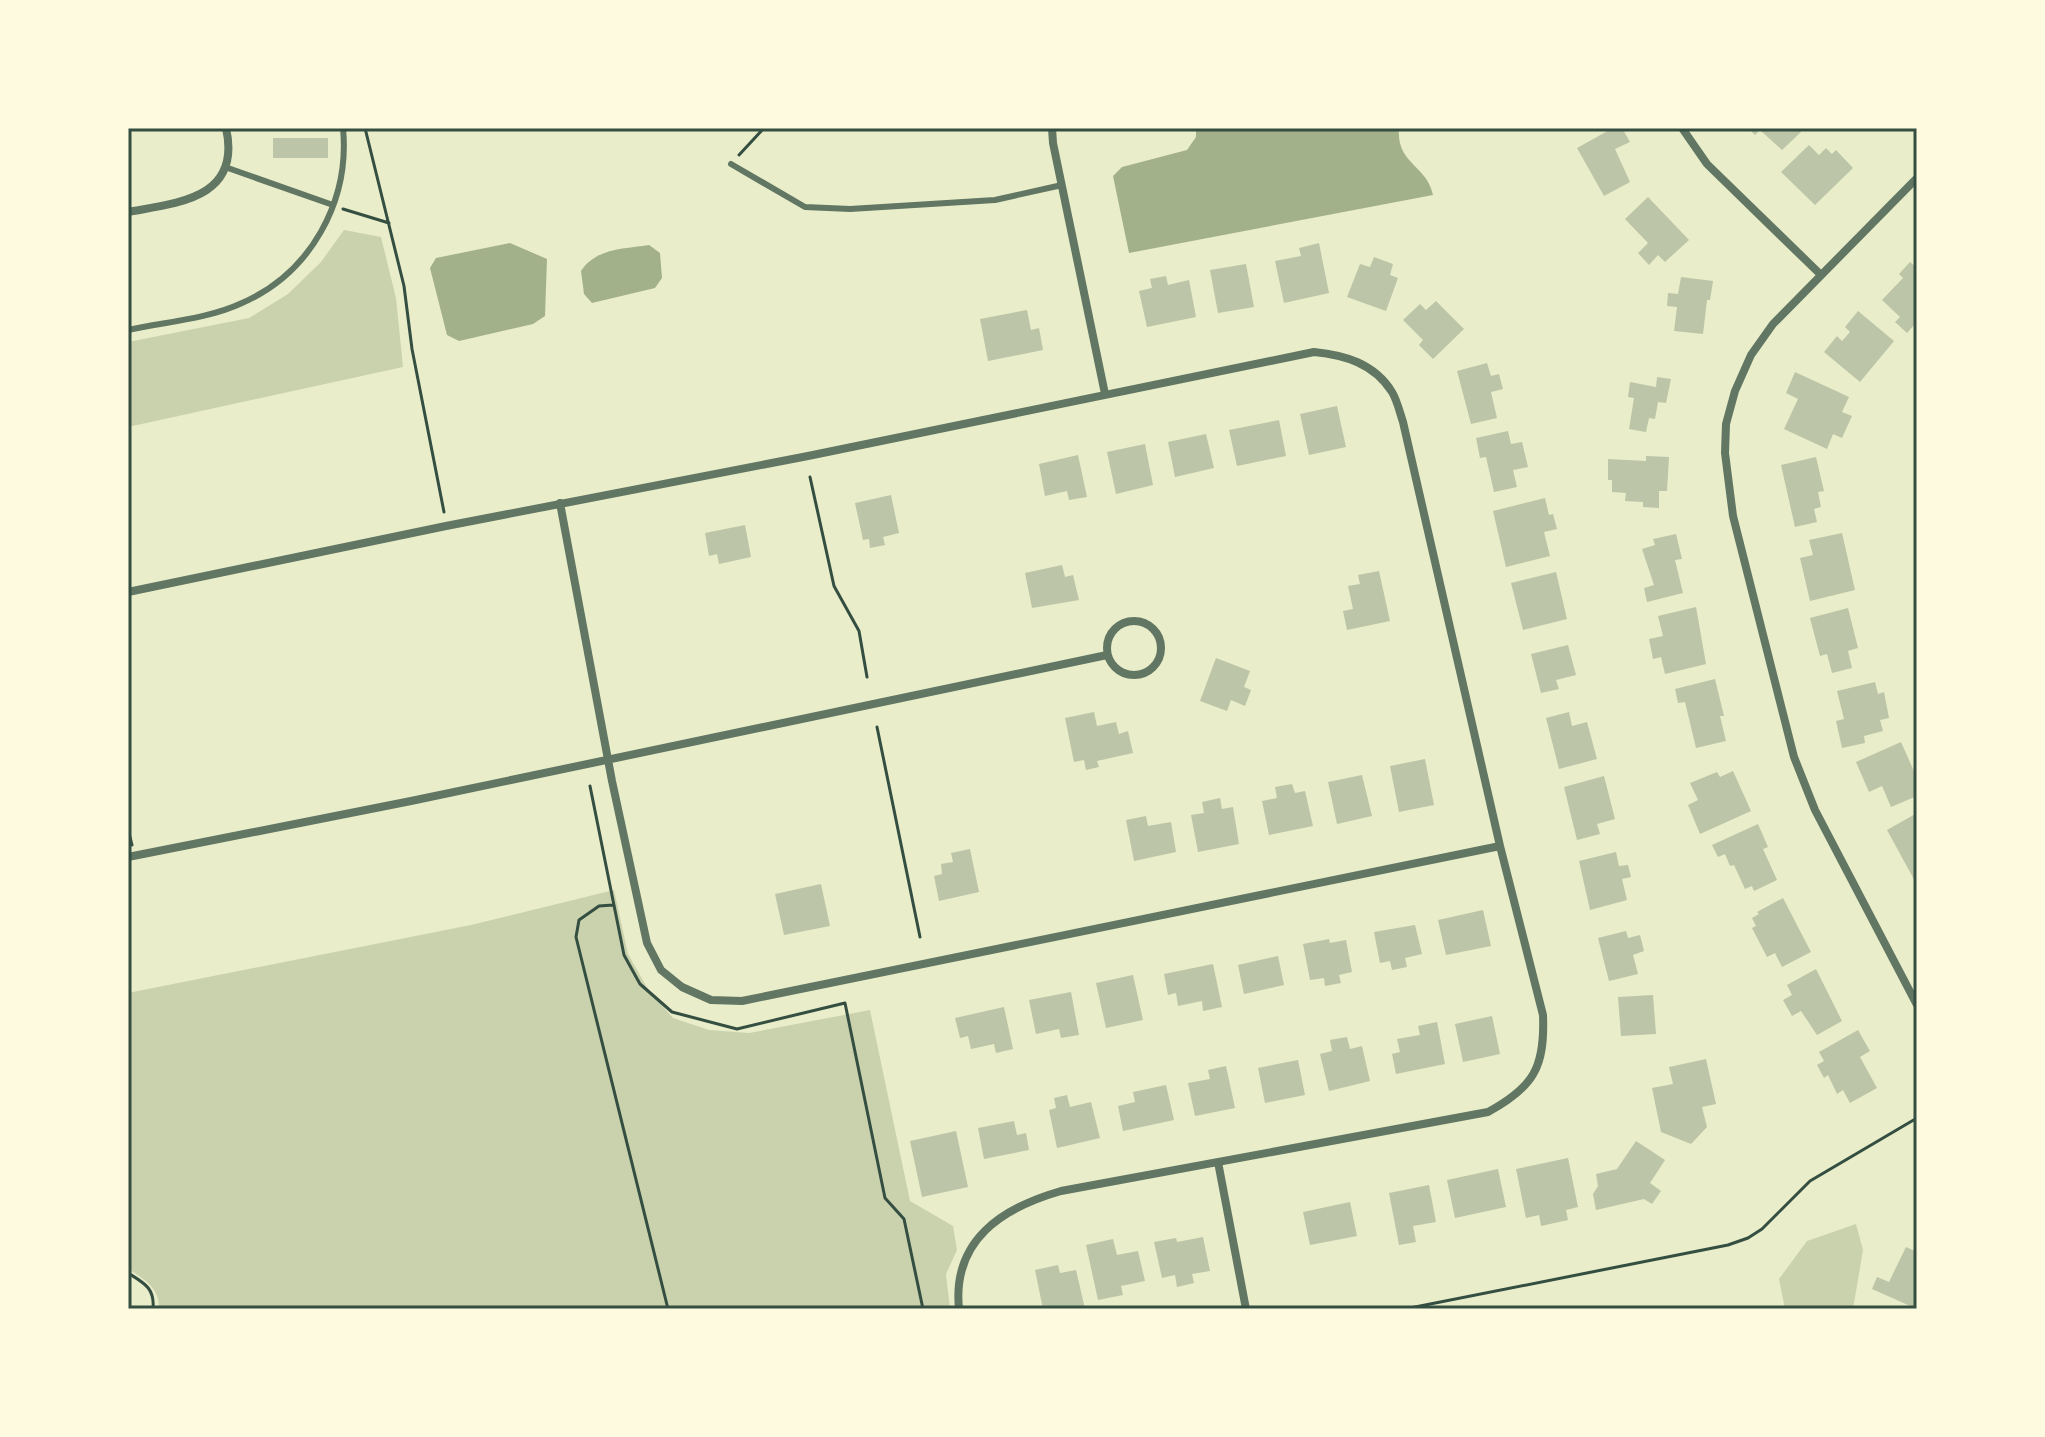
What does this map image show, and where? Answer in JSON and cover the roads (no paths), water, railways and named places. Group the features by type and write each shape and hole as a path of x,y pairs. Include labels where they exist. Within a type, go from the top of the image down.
{"street":[{"path":"128,212 183,202 202,195 225,167 226,128"},
{"path":"1052,128 1105,394"},
{"path":"1682,128 1707,164 1820,274"},
{"path":"1917,178 1773,324 1746,367 1735,391 1726,424 1727,485 1783,720 1804,785 1917,1005"},
{"path":"128,592 1314,352 1338,354 1366,365 1392,391 1403,422 1500,846 1543,1015 1541,1062 1531,1080 1513,1098 1488,1112 1061,1191 1027,1201 990,1224 973,1246 961,1269 959,1309"},
{"path":"560,503 647,943 661,970 682,987 711,1000 742,1001 1500,846"},
{"path":"1141,621 1160,638 1161,655 1157,663 1143,674 1125,674 1111,663 1107,655 1106,647 1112,632 1125,622 1141,621"},
{"path":"128,857 1107,655"},
{"path":"1218,1162 1246,1309"}],"lane":[{"path":"128,330 223,310 274,286 317,241 333,205 343,177 346,152 343,128"},
{"path":"731,164 805,207 850,209 995,200 1062,185"},
{"path":"225,167 333,205"}]}
